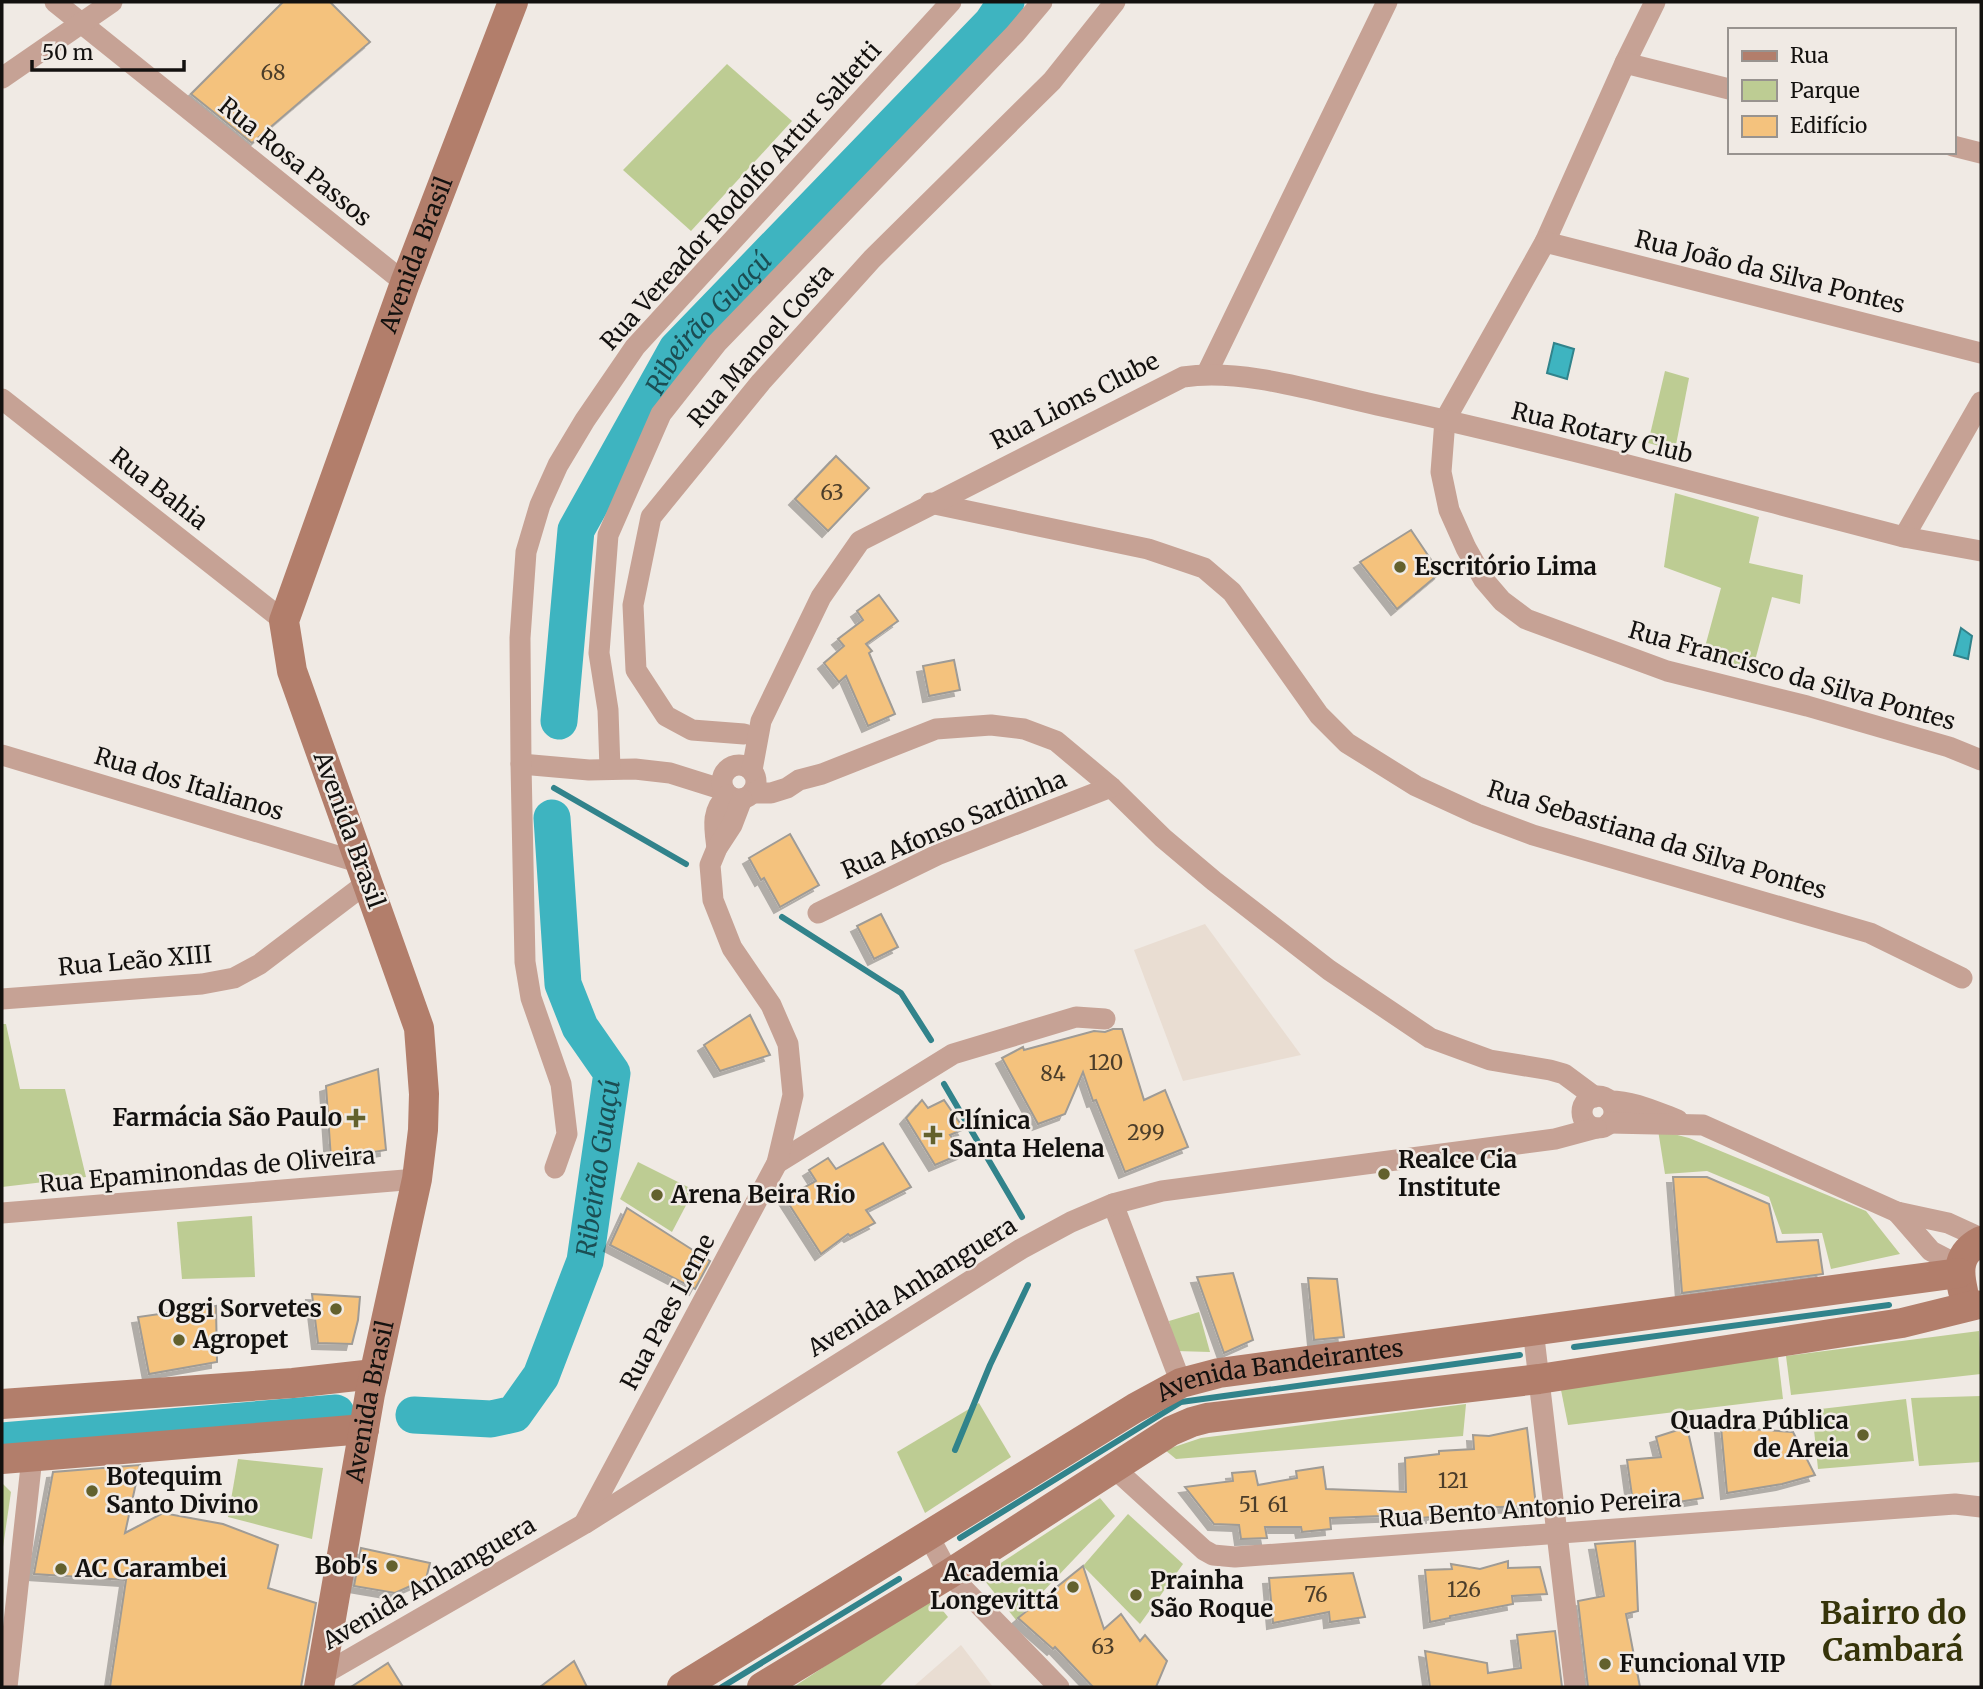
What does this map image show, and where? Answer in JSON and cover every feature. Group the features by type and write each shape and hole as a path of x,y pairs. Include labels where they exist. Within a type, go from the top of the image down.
{"street":[{"name":"Rua Rosa Passos","path":"55,2 405,283"},
{"path":"2,78 112,2"},
{"name":"Avenida Brasil","path":"321,1681 374,1374 417,1180 424,1094 419,1028 292,671 284,621 405,283 513,2"},
{"name":"Rua Vereador Rodolfo Artur Saltetti","path":"555,1168 566,1134 561,1084 531,998 525,962 520,638 526,552 540,505 558,465 635,347 951,2"},
{"path":"610,769 608,710 599,653 608,536 660,414 717,344 1015,34 1042,2"},
{"name":"Rua Manoel Costa","path":"752,727 692,730 666,716 636,670 633,605 651,517 761,383 872,259 1052,81 1115,2"},
{"path":"1208,373 1387,2"},
{"path":"1445,420 1545,242 1655,2"},
{"path":"1625,63 1728,89"},
{"path":"1955,146 1981,153"},
{"name":"Rua João da Silva Pontes","path":"1545,242 1981,353"},
{"name":"Rua Lions Clube","path":"740,781 752,727 821,597 860,541 1167,383 1208,373"},
{"name":"Rua Rotary Club","path":"1208,373 1276,383 1445,420 1904,537 1981,551"},
{"name":"Rua Bahia","path":"2,399 284,621"},
{"path":"1904,537 1981,402"},
{"name":"Rua Francisco da Silva Pontes","path":"1445,420 1441,472 1449,510 1484,580 1502,601 1526,619 1667,671 1807,706 1949,747 1981,760"},
{"name":"Rua Sebastiana da Silva Pontes","path":"930,503 1148,549 1204,568 1232,592 1319,715 1347,743 1416,786 1477,814 1533,835 1870,933 1962,978"},
{"path":"521,764 670,773 740,781 799,780 822,774 936,729 991,725 1024,729 1056,741 1214,881 1329,970 1430,1038 1490,1060 1564,1074 1596,1102 1613,1107 1613,1114 1603,1126 1584,1121 1596,1102"},
{"name":"Rua dos Italianos","path":"2,755 364,872"},
{"name":"Rua Paes Leme","path":"584,1524 777,1163 793,1095 788,1044 771,1004 732,947 713,900 710,865 717,848 715,814 718,804 740,781"},
{"name":"Rua Afonso Sardinha","path":"818,913 937,855 1111,787"},
{"name":"Rua Leão XIII","path":"2,999 202,984 233,978 260,964 364,872"},
{"path":"777,1163 953,1054 1076,1017 1105,1018"},
{"path":"1596,1102 1640,1106 1687,1124 1703,1125 1897,1212 1948,1223 1981,1240 1965,1254 1960,1269 1963,1291 1978,1306"},
{"name":"Avenida Anhanguera","path":"321,1681 584,1524 1021,1249 1071,1222 1113,1204 1162,1191 1555,1139 1603,1126 1687,1124"},
{"name":"Rua Epaminondas de Oliveira","path":"2,1213 417,1180"},
{"path":"1113,1204 1181,1383"},
{"path":"1897,1212 1931,1251 1960,1269"},
{"name":"Avenida Bandeirantes","path":"682,1687 1135,1408 1181,1383 1219,1373 1960,1269"},
{"name":"Avenida Bandeirantes","path":"762,1687 949,1574 1171,1431 1192,1422 1539,1379 1902,1323 1978,1306"},
{"path":"1533,1329 1575,1687"},
{"path":"2,1404 293,1383 374,1374"},
{"path":"2,1459 364,1429"},
{"path":"7,1687 32,1457"},
{"name":"Rua Bento Antonio Pereira","path":"1115,1469 1182,1532 1212,1555 1236,1557 1955,1504 1981,1507"},
{"path":"928,1535 949,1574 1059,1687"}],"shaded area":[{"path":"1205,924 1301,1055 1183,1081 1134,950"},
{"path":"961,1645 993,1687 913,1687"}],"green space":[{"path":"727,64 792,121 691,231 623,170"},
{"path":"1665,371 1689,378 1675,450 1648,443"},
{"path":"1675,493 1759,517 1749,563 1803,575 1800,604 1772,597 1752,672 1702,658 1721,588 1664,567"},
{"path":"2,1024 6,1024 20,1089 65,1089 86,1177 2,1187"},
{"path":"1658,1130 1689,1138 1866,1211 1900,1254 1831,1269 1822,1233 1782,1234 1769,1197 1707,1171 1665,1174"},
{"name":"Arena Beira Rio","path":"638,1162 694,1190 672,1232 620,1199"},
{"path":"252,1216 255,1277 182,1279 177,1222"},
{"path":"1199,1312 1210,1352 1176,1351 1169,1321"},
{"path":"1979,1331 1981,1374 1791,1395 1786,1356"},
{"path":"1778,1357 1783,1399 1568,1425 1560,1385"},
{"path":"1981,1396 1981,1462 1919,1466 1911,1398"},
{"name":"Quadra Pública de Areia","path":"1906,1399 1914,1461 1818,1469 1812,1410"},
{"path":"979,1403 1011,1457 925,1513 897,1452"},
{"path":"1466,1404 1463,1436 1176,1459 1165,1450 1201,1438"},
{"path":"238,1459 323,1468 312,1539 228,1517"},
{"path":"2,1483 11,1492 2,1554"},
{"path":"1100,1498 1115,1516 1016,1620 981,1576"},
{"name":"Prainha São Roque","path":"1128,1514 1183,1564 1140,1624 1083,1566"},
{"path":"931,1596 948,1617 879,1687 795,1686"}],"water":[{"path":"1554,343 1574,349 1567,379 1547,373"},
{"path":"1961,628 1972,636 1968,659 1954,655"}],"building":[{"path":"283,2 330,2 370,42 252,143 191,94"},
{"path":"836,456 869,488 828,531 795,499"},
{"name":"Escritório Lima","path":"1411,530 1440,573 1397,609 1360,562"},
{"path":"879,595 898,621 866,644 872,651 869,653 895,714 868,726 846,676 839,682 824,663 844,646 838,639 863,620 857,611"},
{"path":"954,660 960,690 929,696 923,666"},
{"path":"790,834 819,885 780,907 749,858"},
{"path":"881,914 898,947 874,959 857,926"},
{"path":"750,1015 770,1055 720,1071 704,1045"},
{"path":"1122,1029 1144,1100 1165,1090 1188,1147 1125,1172 1083,1072 1065,1114 1038,1124 1002,1058 1023,1047 1024,1050 1094,1031 1105,1032"},
{"name":"Farmácia São Paulo","path":"378,1069 386,1150 331,1159 326,1086"},
{"name":"Clínica Santa Helena","path":"922,1100 928,1108 944,1100 964,1129 950,1135 963,1153 935,1165 906,1118"},
{"path":"883,1143 911,1187 866,1210 875,1223 850,1236 848,1234 821,1254 785,1198 816,1181 809,1170 828,1158 836,1169"},
{"path":"1673,1177 1707,1177 1769,1204 1777,1242 1818,1240 1823,1274 1682,1293"},
{"path":"627,1208 710,1261 695,1289 610,1245"},
{"path":"1233,1273 1253,1340 1224,1353 1197,1277"},
{"path":"1308,1278 1337,1279 1344,1337 1314,1340"},
{"name":"Oggi Sorvetes","path":"312,1294 360,1297 352,1344 318,1343"},
{"name":"Agropet","path":"216,1306 217,1362 149,1374 138,1317"},
{"path":"1687,1427 1703,1498 1672,1503 1670,1495 1632,1496 1627,1460 1661,1457 1656,1437"},
{"path":"1721,1427 1793,1432 1815,1475 1782,1484 1727,1493"},
{"path":"1527,1428 1536,1506 1467,1508 1468,1512 1432,1514 1432,1517 1407,1519 1407,1515 1330,1518 1331,1529 1302,1532 1301,1527 1265,1527 1267,1538 1241,1539 1239,1525 1214,1524 1185,1487 1233,1481 1232,1473 1255,1471 1258,1485 1297,1478 1296,1471 1323,1467 1326,1489 1406,1492 1405,1458 1439,1454 1439,1451 1474,1449 1473,1435 1489,1436"},
{"path":"140,1465 125,1533 163,1513 223,1524 278,1545 268,1588 316,1603 301,1687 110,1687 126,1580 34,1574 53,1472"},
{"path":"1635,1541 1638,1611 1626,1614 1640,1687 1588,1687 1578,1601 1604,1596 1595,1544"},
{"path":"361,1548 430,1563 426,1579 395,1593 354,1586"},
{"path":"1508,1561 1508,1568 1540,1567 1547,1594 1512,1596 1513,1604 1430,1622 1425,1570 1452,1569 1451,1564 1480,1569"},
{"path":"1083,1566 1104,1629 1121,1614 1140,1641 1145,1635 1167,1661 1156,1687 1093,1687 1055,1647 1053,1649 1018,1618"},
{"path":"1353,1573 1365,1617 1330,1622 1329,1612 1273,1623 1269,1578"},
{"path":"1555,1631 1562,1687 1430,1687 1425,1651 1487,1663 1488,1673 1521,1668 1517,1635"},
{"path":"574,1661 587,1687 540,1687"},
{"path":"388,1663 403,1687 351,1687"}],"waterway":[{"name":"Ribeirão Guaçú","path":"559,721 576,530 677,349 992,23 1006,2"},
{"path":"554,788 686,864"},
{"name":"Ribeirão Guaçú","path":"414,1415 491,1419 514,1414 541,1376 585,1261 612,1073 580,1027 563,984 552,818"},
{"path":"782,917 901,993 931,1040"},
{"path":"944,1084 1022,1217"},
{"path":"955,1450 990,1365 1028,1285"},
{"path":"1574,1347 1889,1305"},
{"path":"960,1538 1181,1402 1520,1355"},
{"name":"Ribeirão Guaçú","path":"2,1441 336,1413"},
{"path":"722,1687 899,1579"}],"place":[{"name":"Escritório Lima","path":"1400,567"},
{"name":"Farmácia São Paulo","path":"356,1118"},
{"name":"Clínica Santa Helena","path":"933,1135"},
{"name":"Realce Cia Institute","path":"1384,1174"},
{"name":"Arena Beira Rio","path":"657,1195"},
{"name":"Oggi Sorvetes","path":"336,1309"},
{"name":"Agropet","path":"179,1340"},
{"name":"Quadra Pública de Areia","path":"1863,1435"},
{"name":"Botequim Santo Divino","path":"92,1491"},
{"name":"Bob's","path":"392,1566"},
{"name":"AC Carambei","path":"61,1569"},
{"name":"Academia Longevittá","path":"1073,1587"},
{"name":"Prainha São Roque","path":"1136,1595"},
{"name":"Funcional VIP","path":"1605,1664"}],"district":[{"name":"Bairro do Cambará","path":"1893,1632"}]}
